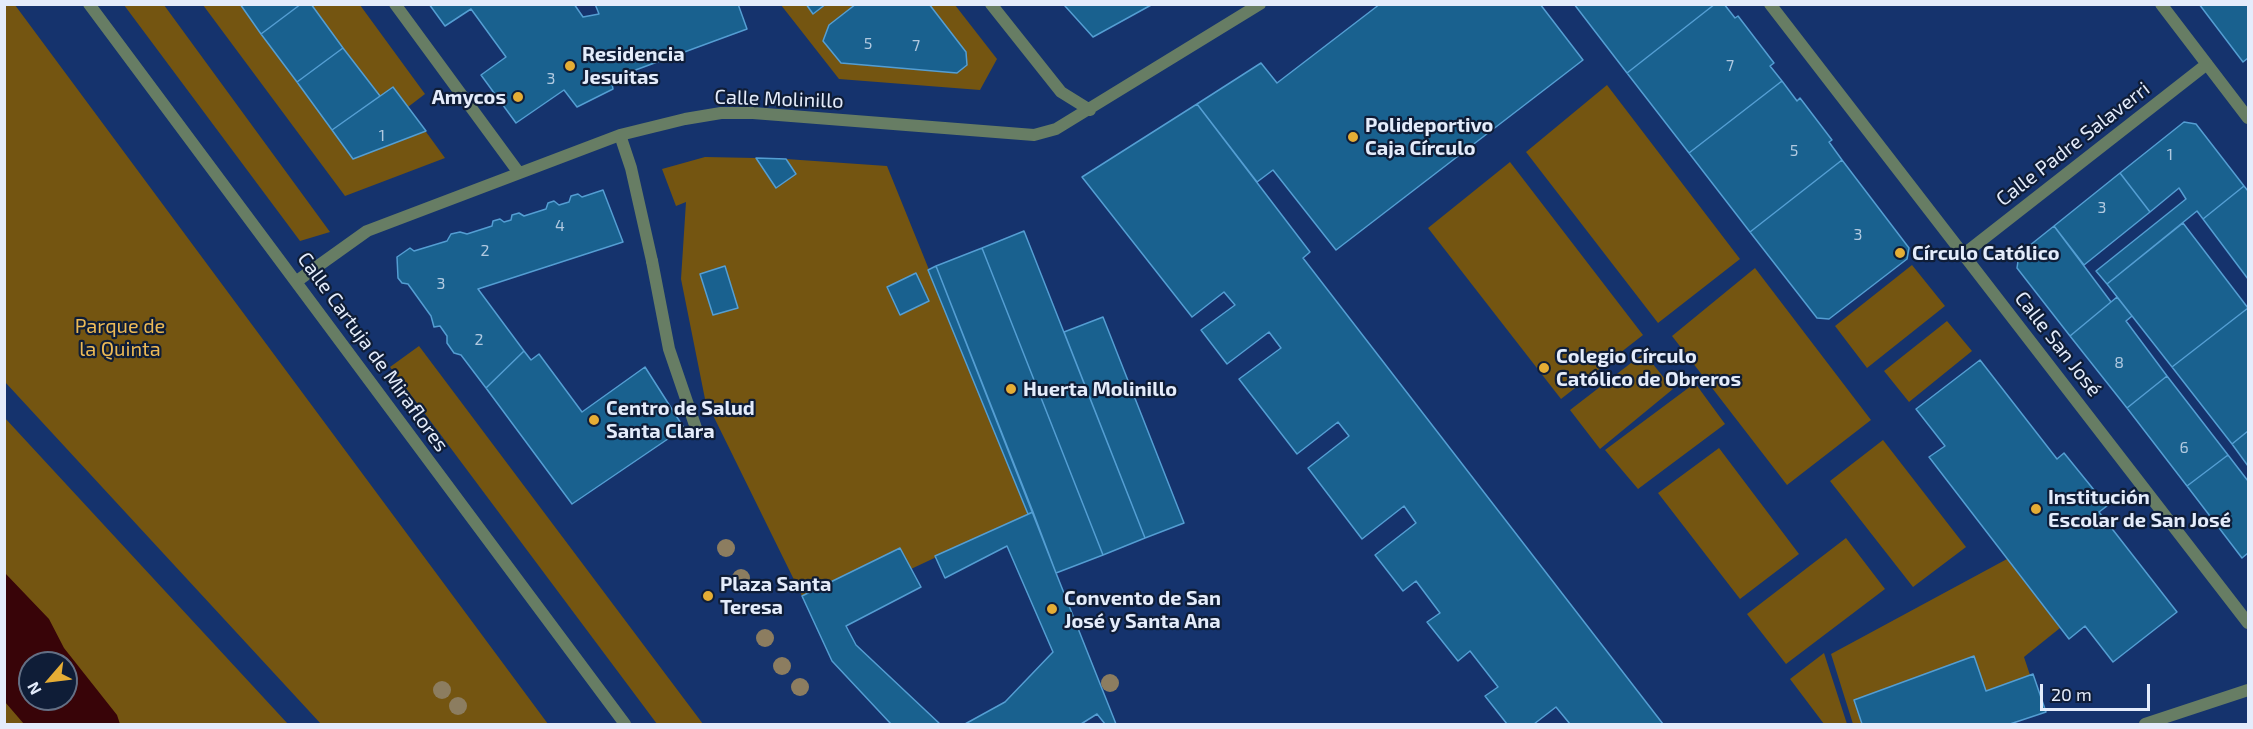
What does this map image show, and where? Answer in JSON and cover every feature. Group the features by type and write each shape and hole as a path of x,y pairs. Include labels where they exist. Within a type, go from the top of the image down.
{"street":[{"name":"Calle Cartuja de Miraflores","path":"89,4 624,724"},
{"path":"394,4 519,173"},
{"path":"991,4 1061,92 1090,110"},
{"name":"Calle Molinillo","path":"297,281 367,231 620,135 685,119 721,113 1034,135 1056,129 1260,4"},
{"name":"Calle San José","path":"1770,4 2248,623"},
{"path":"2161,4 2248,118"},
{"name":"Calle Padre Salaverri","path":"1964,255 2207,64"},
{"path":"620,135 631,168 669,349 697,431"},
{"path":"2145,724 2248,690"}],"green space":[{"name":"Parque de la Quinta","path":"4,5 15,5 548,724 321,724 5,382"},
{"path":"124,5 164,5 330,232 300,241"},
{"path":"203,5 360,5 425,94 408,107 445,158 345,196"},
{"path":"781,5 806,5 813,14 826,5 955,5 997,59 980,90 839,79"},
{"path":"1607,85 1740,259 1658,323 1526,152"},
{"path":"705,157 756,158 776,187 796,174 786,159 887,166 1028,514 911,569 802,596 705,399 681,279 686,202 676,206 662,169"},
{"path":"1510,162 1643,335 1561,399 1428,228"},
{"path":"1912,265 1945,306 1867,368 1835,326"},
{"path":"1755,268 1871,420 1787,485 1672,336"},
{"path":"1947,321 1972,351 1909,402 1884,371"},
{"path":"419,346 703,724 657,724 390,367"},
{"path":"1644,353 1673,389 1600,449 1570,410"},
{"path":"1695,383 1725,424 1638,489 1605,450"},
{"path":"4,417 288,724 5,724"},
{"path":"1883,440 1966,547 1913,587 1830,481"},
{"path":"1719,448 1799,554 1740,599 1658,493"},
{"path":"1846,538 1885,589 1786,664 1747,614"},
{"path":"2007,559 2060,628 2024,657 2030,675 1986,691 1974,657 1855,700 1862,724 1853,724 1831,654"},
{"path":"1824,653 1847,724 1824,724 1790,679"}],"shaded area":[{"path":"5,573 49,619 66,651 18,651 18,711 78,711 78,666 117,715 120,724 24,724 5,702"}],"building":[{"path":"240,4 301,4 261,34"},
{"path":"301,4 311,4 343,48 297,82 261,34"},
{"name":"Residencia Jesuitas","path":"429,4 574,4 583,17 599,14 595,4 738,4 747,29 611,79 613,89 577,107 564,90 516,123 481,75 506,57 471,9 445,26"},
{"path":"806,4 826,4 813,14"},
{"path":"856,4 929,4 966,52 967,65 957,73 841,63 823,41 829,25"},
{"path":"1067,4 1153,4 1093,37 1065,6"},
{"name":"Polideportivo Caja Círculo","path":"1380,4 1540,4 1583,60 1336,250 1273,170 1257,182 1197,104 1261,63 1277,83"},
{"path":"1574,4 1715,4 1627,73"},
{"path":"1715,4 1724,4 1735,18 1738,16 1774,63 1770,66 1782,81 1689,153 1627,73"},
{"path":"2199,4 2248,4 2248,58 2243,62"},
{"path":"343,48 380,96 332,130 297,82"},
{"path":"1782,81 1797,101 1800,98 1832,140 1829,142 1842,160 1750,232 1689,153"},
{"path":"393,87 426,131 353,159 332,130"},
{"path":"1197,104 1310,252 1303,258 1663,724 1570,724 1556,707 1534,724 1507,724 1485,696 1498,687 1470,651 1458,661 1427,622 1440,613 1416,581 1403,591 1375,555 1416,523 1404,506 1362,539 1308,468 1349,436 1338,422 1297,454 1239,379 1281,348 1269,332 1227,364 1201,330 1235,305 1224,292 1192,317 1082,177"},
{"path":"2184,122 2196,124 2244,186 2203,219 2197,211 2107,284 2096,271 2186,199 2179,188 2150,212 2120,173"},
{"path":"756,158 786,159 796,174 776,188"},
{"path":"1842,160 1909,248 1907,259 1829,319 1817,318 1750,232"},
{"path":"2120,173 2150,212 2084,265 2054,226"},
{"path":"2244,186 2248,191 2248,279 2203,219"},
{"path":"603,190 623,242 478,289 524,351 486,388 461,355 454,353 440,326 434,327 431,316 408,284 402,283 398,278 397,257 410,248 414,251 447,241 451,234 460,232 467,234 492,226 493,221 500,219 504,222 511,220 512,215 519,213 524,216 546,209 548,203 554,201 559,205 569,202 571,196 578,194 582,197"},
{"path":"2183,223 2248,308 2172,367 2107,284"},
{"path":"2054,226 2111,302 2070,336 2017,268 2019,254"},
{"name":"Huerta Molinillo","path":"1024,231 1145,538 1103,555 982,248"},
{"name":"Huerta Molinillo","path":"982,248 1103,555 1056,573 936,266"},
{"path":"725,266 738,308 713,315 700,274"},
{"path":"936,266 1033,512 1028,514 928,270"},
{"path":"916,273 929,301 900,315 887,287"},
{"path":"2117,297 2132,316 2126,321 2167,376 2127,408 2070,336"},
{"path":"2248,308 2248,431 2232,444 2172,367"},
{"name":"Huerta Molinillo","path":"1103,317 1184,523 1145,538 1064,332"},
{"name":"Centro de Salud Santa Clara","path":"524,351 531,360 539,354 582,412 645,367 684,428 572,504 486,388"},
{"name":"Institución Escolar de San José","path":"1980,360 2057,459 2064,453 2107,506 2099,512 2177,612 2113,662 2085,626 2069,639 1929,457 1945,446 1916,409"},
{"path":"2167,376 2228,455 2187,486 2127,408"},
{"path":"2248,431 2248,466 2232,444"},
{"path":"2228,455 2248,481 2248,553 2242,558 2187,486"},
{"name":"Convento de San José y Santa Ana","path":"1033,512 1116,724 1105,724 1097,714 1081,724 965,724 1005,702 1053,652 1007,546 945,578 935,556"},
{"path":"900,548 921,587 846,626 856,645 940,724 891,724 832,661 802,596"},
{"path":"1974,656 1986,691 2033,674 2046,712 2010,724 1862,724 1854,700"}],"place":[{"name":"Residencia Jesuitas","path":"570,66"},
{"name":"Amycos","path":"518,97"},
{"name":"Polideportivo Caja Círculo","path":"1353,137"},
{"name":"Círculo Católico","path":"1900,253"},
{"name":"Colegio Círculo Católico de Obreros","path":"1544,368"},
{"name":"Huerta Molinillo","path":"1011,389"},
{"name":"Centro de Salud Santa Clara","path":"594,420"},
{"name":"Institución Escolar de San José","path":"2036,509"},
{"name":"Plaza Santa Teresa","path":"708,596"},
{"name":"Convento de San José y Santa Ana","path":"1052,609"}]}
